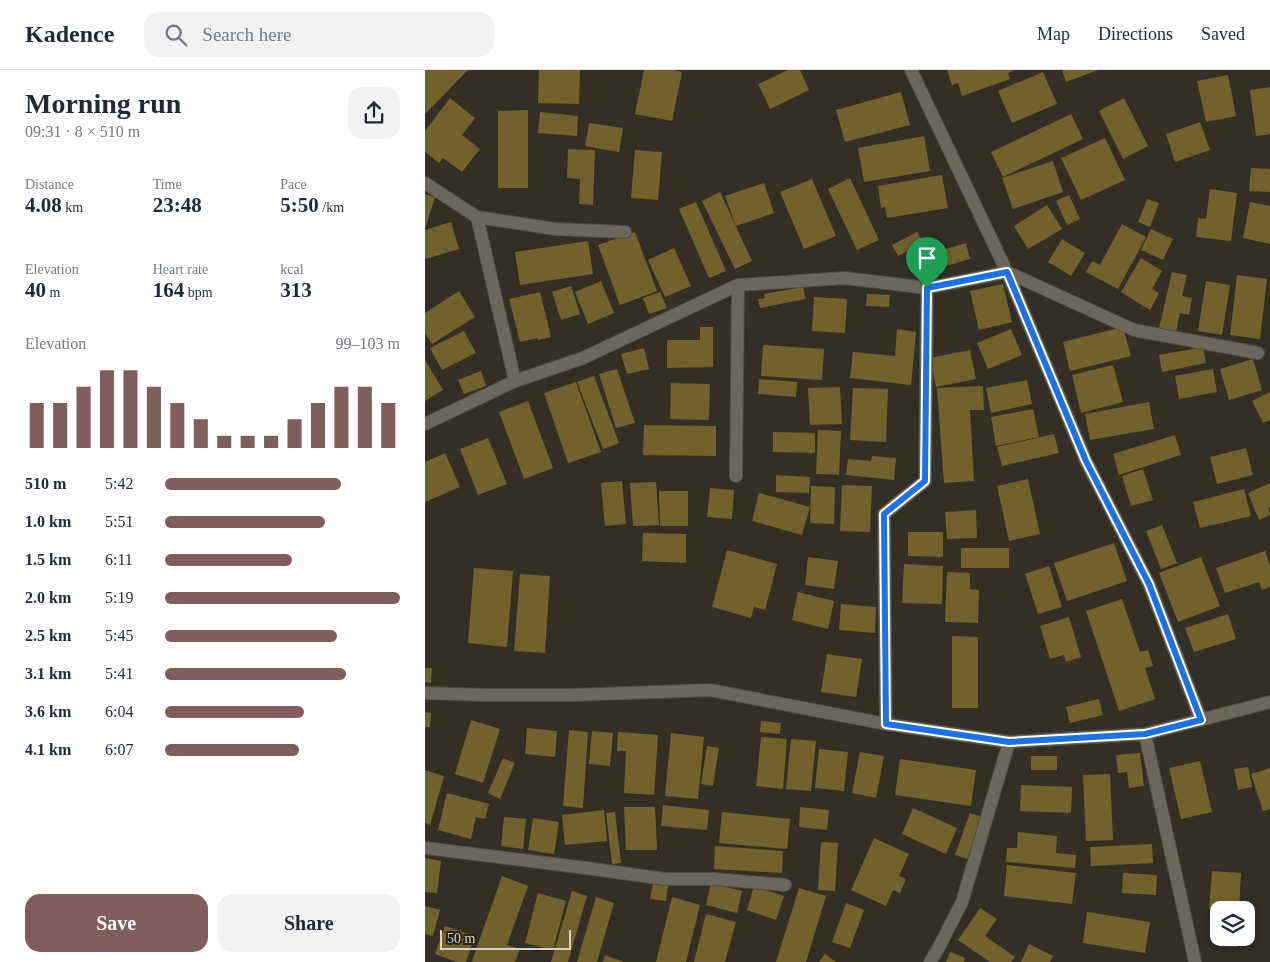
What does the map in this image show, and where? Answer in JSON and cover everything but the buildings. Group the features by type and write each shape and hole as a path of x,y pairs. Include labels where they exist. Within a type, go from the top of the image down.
{"street":[{"path":"911,70 1007,272 1086,461 1149,584 1201,720"},
{"path":"425,184 477,217 555,229 625,232"},
{"path":"477,217 515,381"},
{"path":"425,424 515,381 583,358 738,284 845,278 927,288 1007,272 1134,330 1258,353"},
{"path":"736,476 738,284"},
{"path":"886,724 884,514 925,481 927,288"},
{"path":"425,693 573,695 710,690 886,724 1009,742 1145,734 1270,702"},
{"path":"1145,734 1195,962"},
{"path":"929,962 938,949 961,902 1009,742"},
{"path":"425,848 665,879 715,879 785,885"}],"route":[{"path":"1007,272 1086,461 1149,584 1201,720 1145,734 1009,742 886,724 884,514 925,481 927,288 1007,272"}]}
